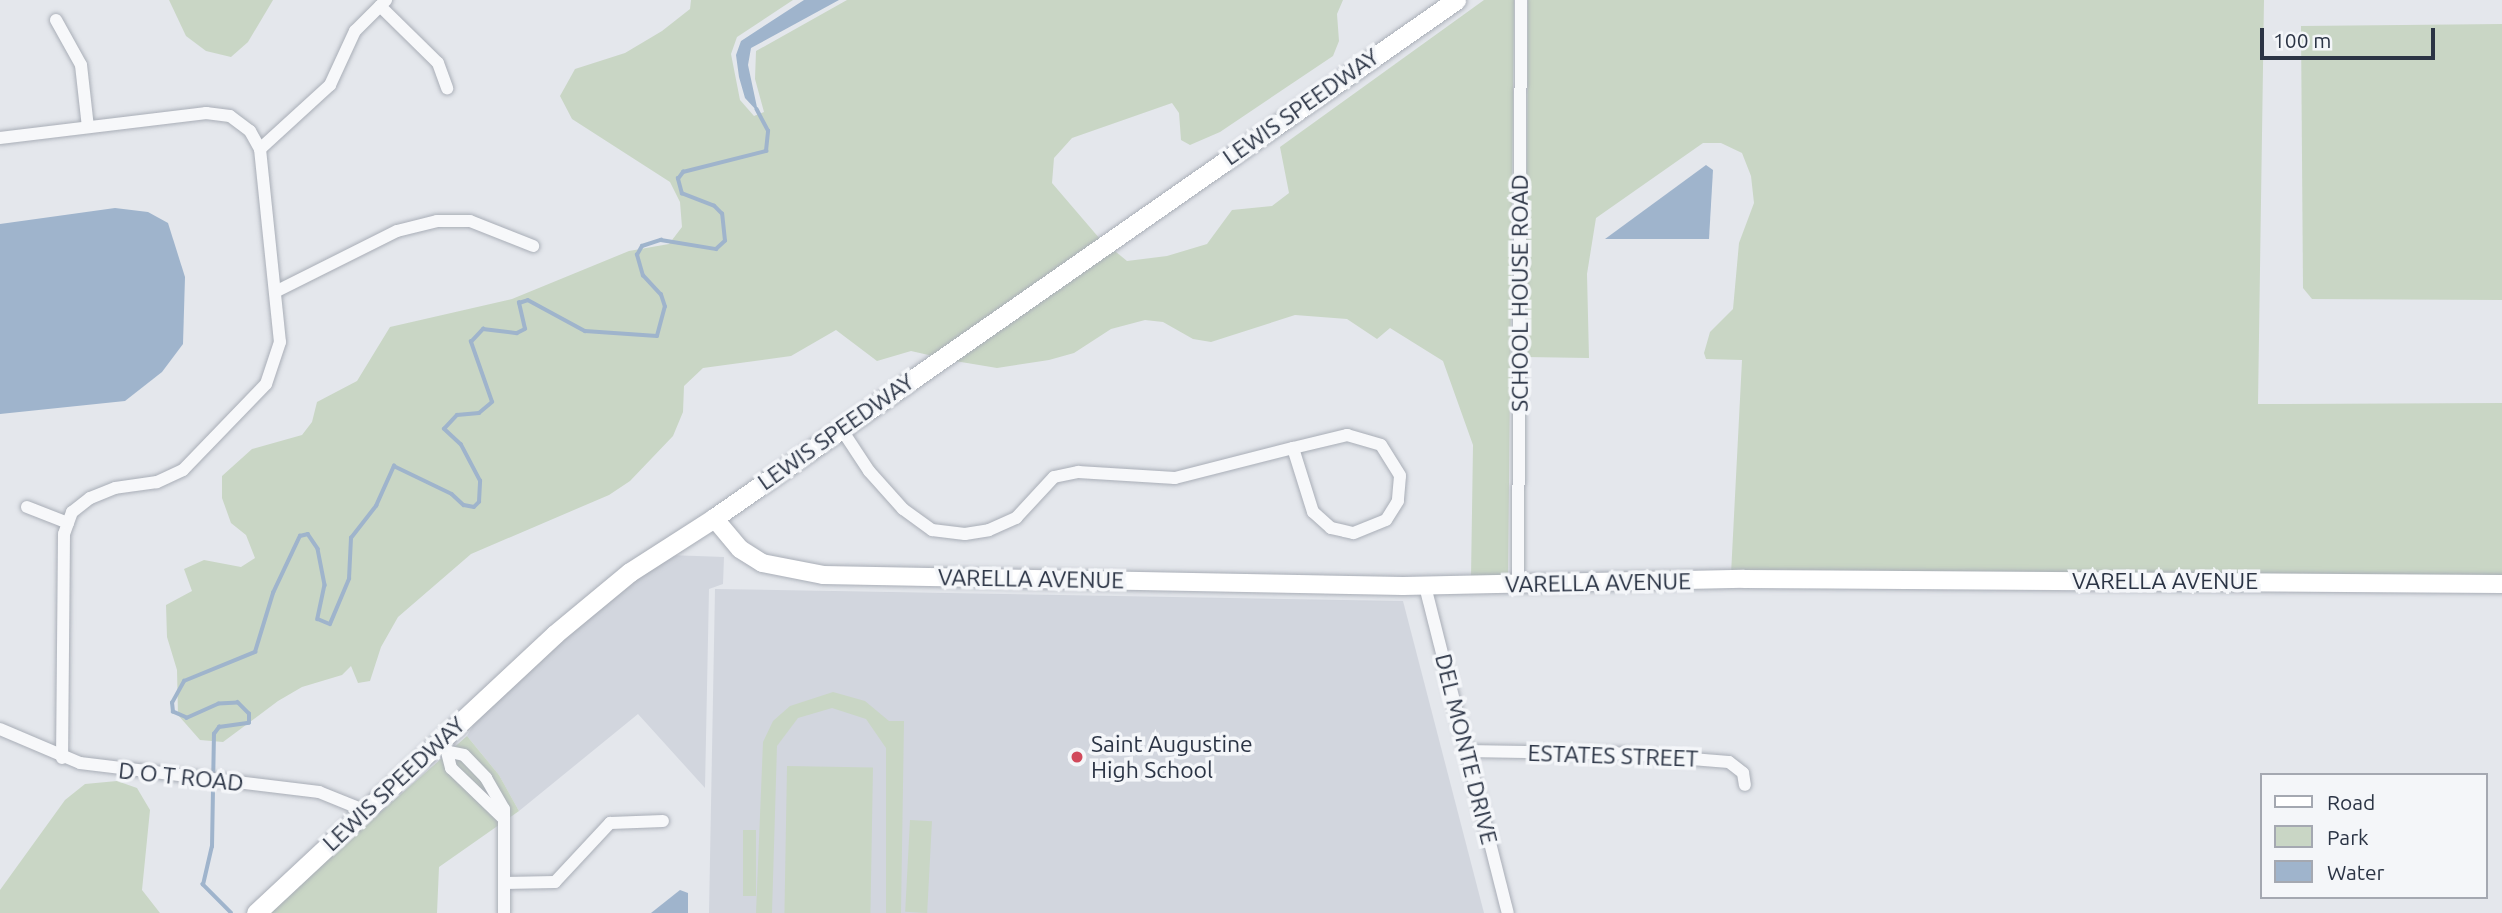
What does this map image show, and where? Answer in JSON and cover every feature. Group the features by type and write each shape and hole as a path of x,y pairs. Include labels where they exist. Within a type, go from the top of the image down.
{"main road":[{"name":"LEWIS SPEEDWAY","path":"256,913 366,811 445,746 591,602 1456,0"}],"street":[{"name":"SCHOOL HOUSE ROAD","path":"1518,586 1521,0"},
{"path":"260,149 330,85 355,31 383,3 438,63 447,88"},
{"path":"57,20 81,65 88,127"},
{"path":"0,138 206,113 230,116 250,131 260,149 275,292 280,342 266,384 183,470 157,482 115,488 90,498 72,512 68,523 62,758"},
{"path":"275,292 397,231 437,221 470,221 533,246"},
{"path":"840,427 869,471 902,509 932,530 965,534 989,530 1016,518 1054,477 1078,472 1175,478 1293,448 1347,435 1381,445 1400,477 1394,510 1366,531 1331,528 1308,500 1293,448"},
{"path":"27,507 68,523"},
{"name":"VARELLA AVENUE","path":"714,518 750,556 801,573 1425,586 1744,579 2502,584"},
{"name":"DEL MONTE DRIVE","path":"1425,586 1508,913"},
{"name":"D O T ROAD","path":"0,729 62,758 109,769 319,792 366,811"},
{"path":"445,746 451,768 503,818"},
{"path":"445,746 464,755 486,778 500,800 503,818 504,913"},
{"name":"ESTATES STREET","path":"1466,751 1630,754 1730,762 1743,773 1745,785"},
{"path":"504,883 555,882 610,822 663,821"}],"shaded area":[{"path":"669,555 724,557 723,584 709,589 705,788 638,714 519,811 499,775 467,736 479,715 639,574"},
{"name":"Saint Augustine High School","path":"715,589 1403,601 1484,913 709,913"}],"green space":[{"path":"169,0 273,0 248,42 231,57 206,51 186,36"},
{"path":"691,0 793,0 737,37 731,54 740,100 754,116 764,112 755,79 756,51 847,0 1343,0 1337,14 1339,41 1333,56 1220,132 1190,145 1181,140 1179,113 1172,103 1072,138 1054,158 1052,183 1100,239 933,356 911,351 877,361 836,330 791,356 703,368 684,386 683,412 673,436 630,481 609,495 471,554 398,617 381,647 370,681 358,683 351,666 342,675 302,687 278,701 223,742 200,740 178,715 177,670 167,637 166,605 192,591 184,569 204,560 241,567 255,558 246,535 231,523 222,498 222,476 252,449 302,435 312,422 317,402 357,381 390,327 512,299 629,251 669,244 682,227 680,202 670,182 572,119 560,96 575,69 625,53 662,31 690,9"},
{"path":"1484,0 1514,0 1508,580 1471,578 1473,445 1443,361 1390,328 1377,339 1347,319 1295,315 1211,342 1193,339 1163,322 1145,320 1111,329 1074,353 1049,360 997,368 949,360 1110,247 1127,261 1167,256 1207,244 1232,210 1272,206 1289,193 1280,147"},
{"path":"1528,0 2264,0 2258,404 2502,403 2502,578 1731,574 1742,360 1706,359 1704,353 1710,332 1733,309 1739,243 1754,203 1751,176 1742,153 1721,143 1703,143 1596,218 1587,274 1589,358 1526,357"},
{"path":"2502,24 2502,300 2312,299 2303,288 2301,26"},
{"path":"833,692 865,701 889,721 904,721 901,913 886,913 886,748 866,719 832,708 798,718 777,746 772,913 756,913 763,742 773,721 790,706"},
{"path":"467,736 499,775 519,811 439,867 437,913 266,913"},
{"path":"787,766 873,768 870,913 784,913"},
{"path":"117,781 137,788 150,810 142,890 160,913 0,913 0,890 65,800 85,784"},
{"path":"910,820 932,821 927,913 905,912"},
{"path":"743,830 756,830 756,896 743,896"}],"water":[{"path":"804,0 839,0 751,48 748,65 758,112 745,98 739,77 736,55 741,41"},
{"path":"1706,165 1713,170 1709,239 1605,239"},
{"path":"115,208 148,212 168,223 185,277 183,344 162,372 125,401 0,414 0,224"},
{"path":"680,890 688,893 688,913 651,913"}],"waterway":[{"path":"231,913 203,885 212,847 214,734 219,727 249,723 249,714 238,703 219,704 187,718 173,712 172,703 184,681 255,652 273,593 300,536 308,534 318,549 325,585 318,619 330,624 349,579 351,538 376,506 394,466 452,494 464,505 474,507 479,502 480,481 461,445 444,429 457,415 479,413 492,402 471,342 483,329 517,333 525,329 519,303 528,300 585,331 657,336 665,307 661,295 643,276 637,255 642,246 661,240 716,249 725,241 722,214 714,206 682,194 678,179 683,172 766,151 768,131 757,110"}],"place":[{"name":"Saint Augustine High School","path":"1077,757"}]}
